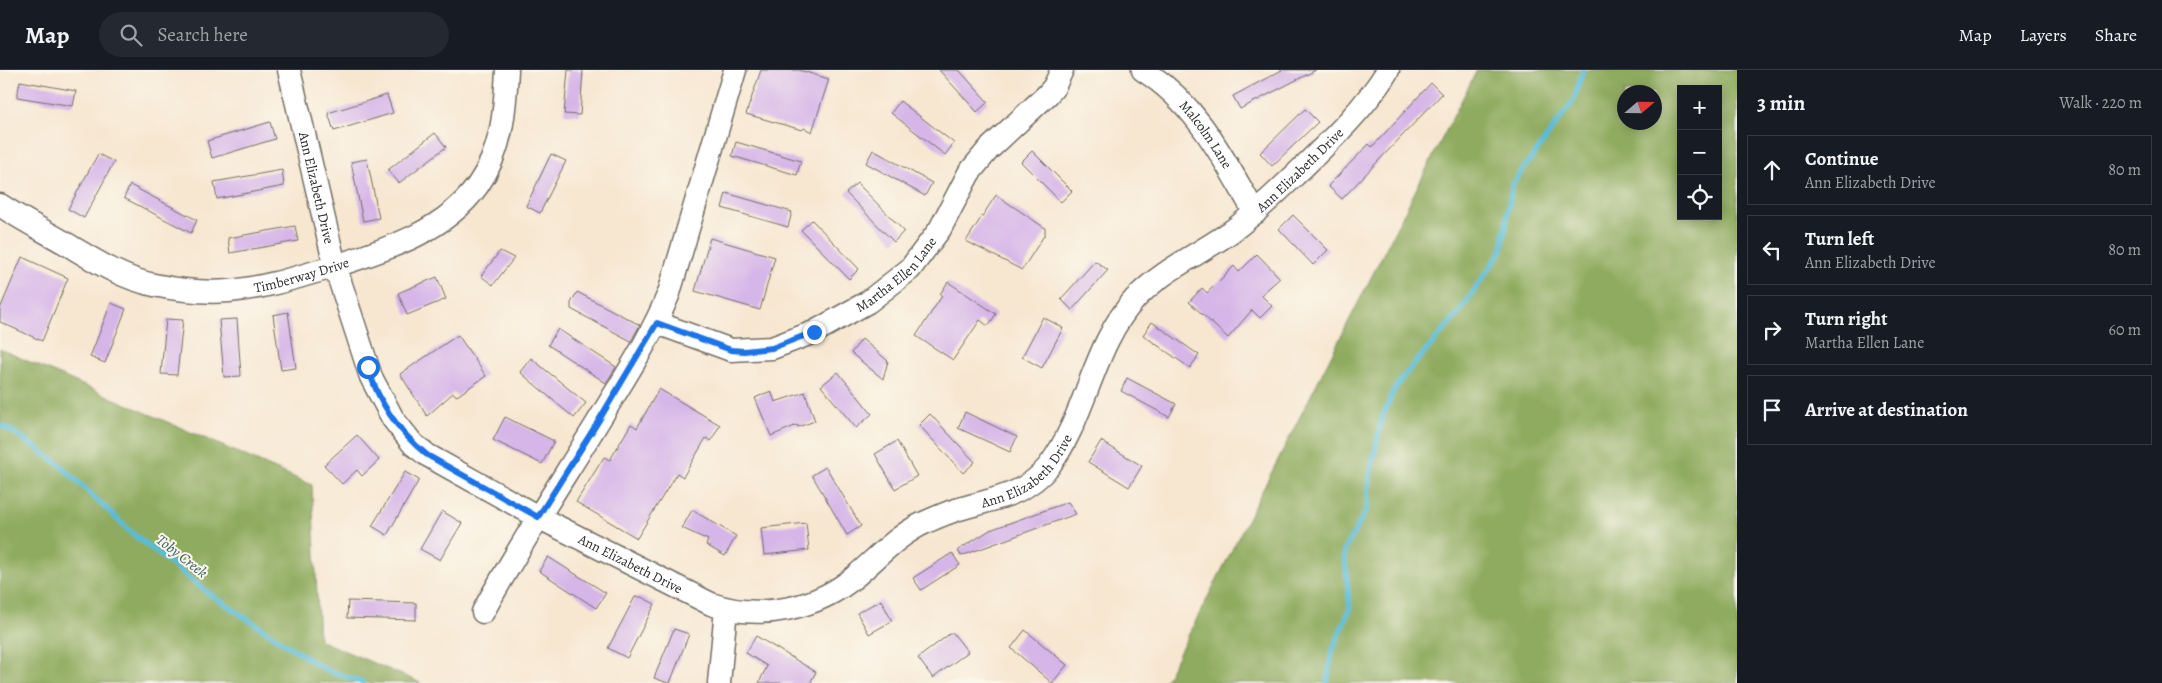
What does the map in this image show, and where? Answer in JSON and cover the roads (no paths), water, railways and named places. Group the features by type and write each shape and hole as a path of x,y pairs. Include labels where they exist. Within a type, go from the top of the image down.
{"street":[{"name":"Ann Elizabeth Drive","path":"289,70 335,266 370,377 393,419 413,444 427,455 538,517 711,604 726,609 762,612 776,611 805,604 831,593 855,577 894,541 923,523 955,510 1006,497 1029,484 1048,467 1063,443 1112,333 1135,300 1167,273 1231,232 1255,213 1320,151 1367,100 1388,70"},
{"name":"Timberway Drive","path":"0,205 118,274 153,284 190,290 228,291 265,286 335,266 394,246 435,225 458,207 478,186 496,154 502,128 507,70"},
{"path":"482,612 514,554 596,425 657,323 669,293 735,70"},
{"name":"Martha Ellen Lane","path":"657,323 731,350 772,348 814,332 868,302 910,270 940,228 969,173 988,150 1048,94 1054,87 1062,70"},
{"name":"Malcolm Lane","path":"1143,70 1184,102 1203,126 1255,213"},
{"path":"719,683 726,609"}],"waterway":[{"path":"1327,683 1332,652 1350,608 1344,551 1367,509 1370,475 1382,418 1394,390 1403,377 1458,314 1502,250 1512,185 1574,100 1583,70"},
{"name":"Toby Creek","path":"0,425 12,431 59,464 133,534 211,595 313,662 329,671 364,683"}]}
